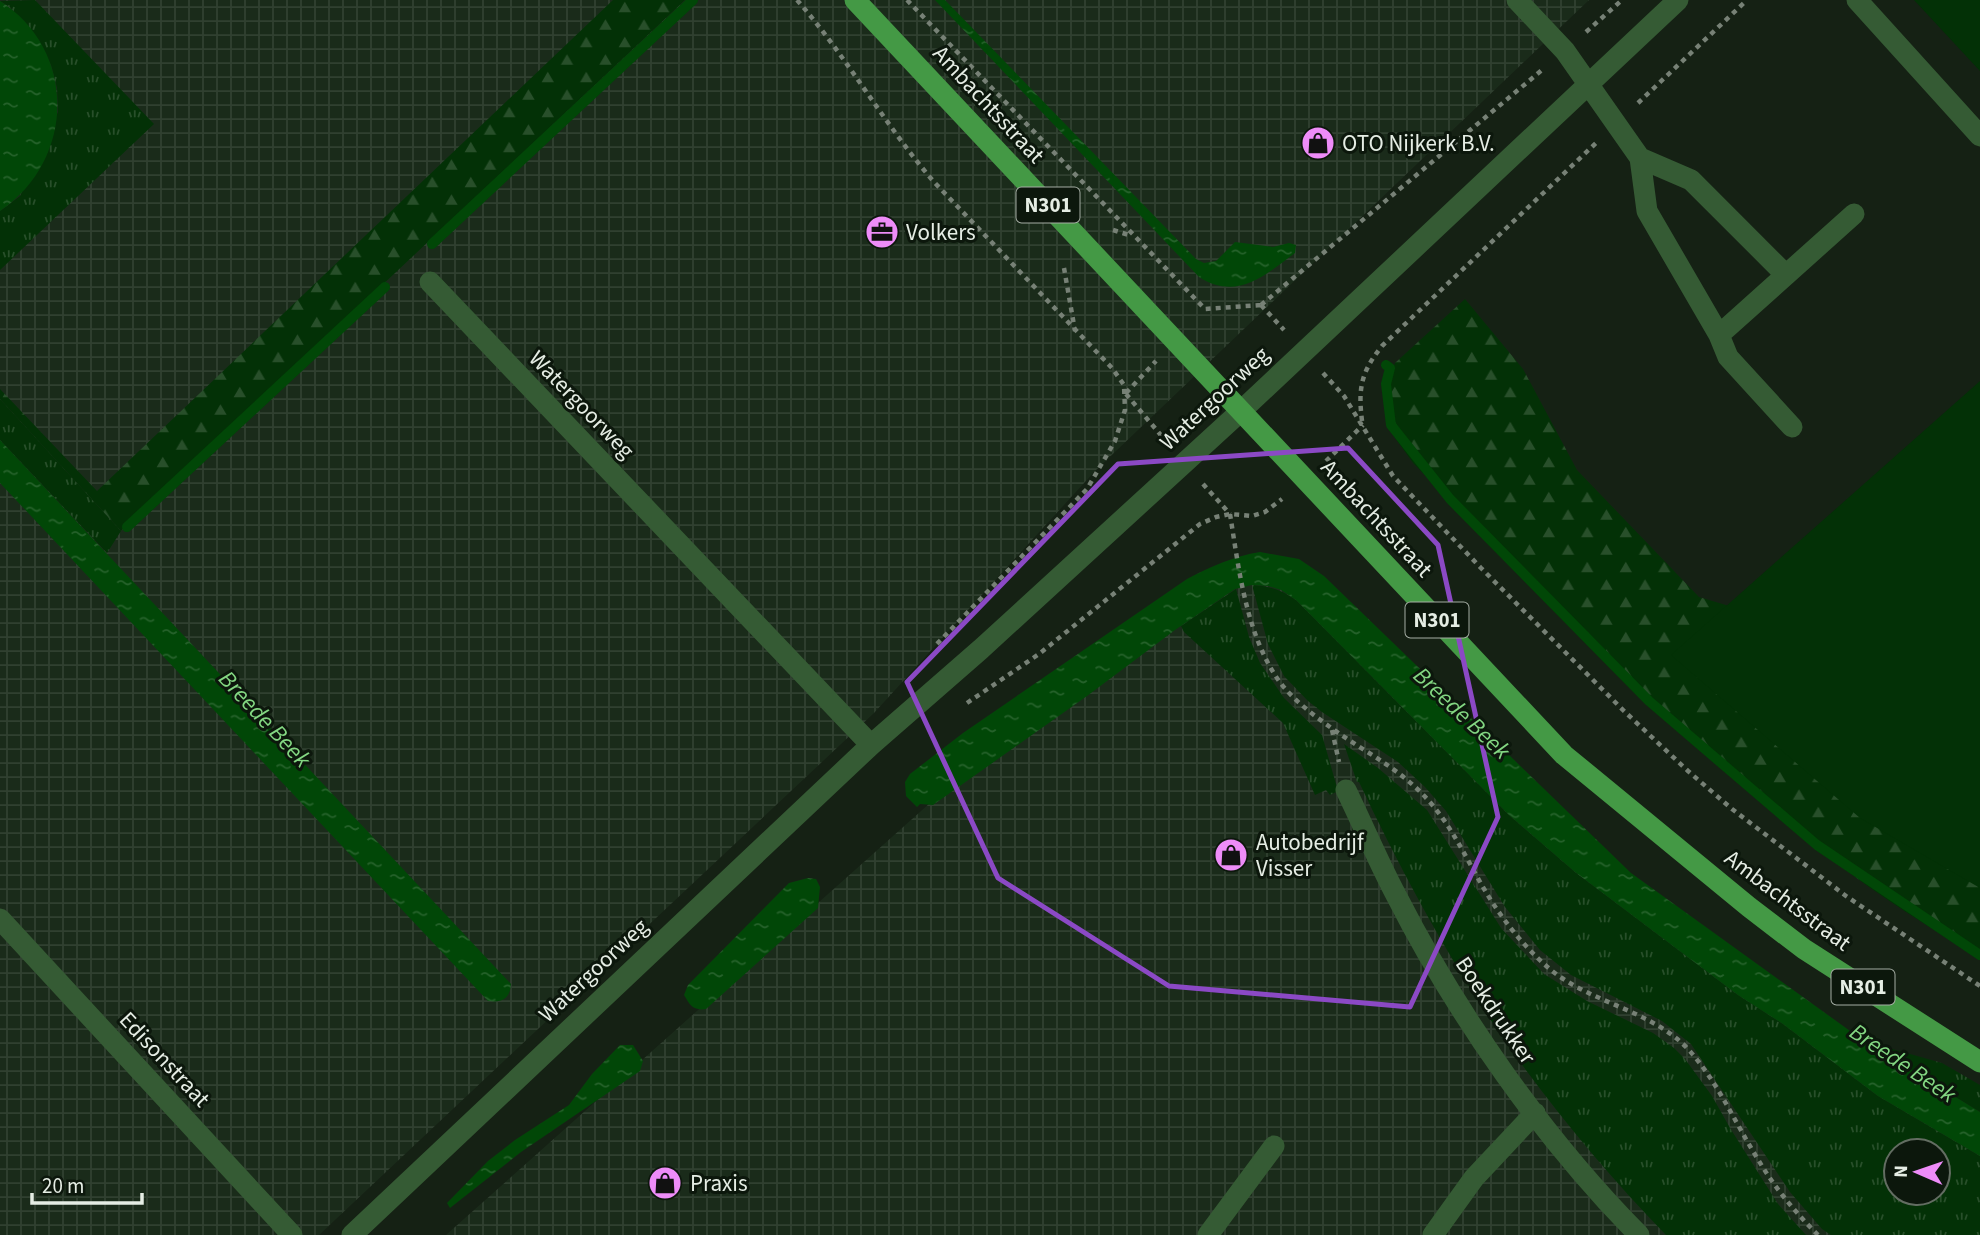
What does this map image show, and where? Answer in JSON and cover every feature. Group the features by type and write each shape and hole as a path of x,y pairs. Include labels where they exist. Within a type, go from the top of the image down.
{"main road":[{"name":"Ambachtsstraat","path":"855,0 1564,755 1804,949 1980,1062"}],"street":[{"path":"1517,0 1565,51 1640,158 1647,211 1719,335 1728,357 1793,427"},
{"name":"Watergoorweg","path":"352,1235 871,744 981,649 1241,411 1678,0"},
{"path":"1857,0 1980,136"},
{"path":"1640,158 1691,180 1786,275"},
{"path":"1719,335 1854,214"},
{"name":"Watergoorweg","path":"430,282 871,744"},
{"name":"Boekdrukker","path":"1346,790 1395,894 1457,1003 1588,1183 1639,1235"},
{"name":"Edisonstraat","path":"0,919 292,1235"},
{"path":"1433,1235 1474,1178 1535,1113"},
{"path":"1208,1235 1274,1146"}],"path":[{"path":"797,0 836,49 912,156 1120,378 1126,394"},
{"path":"907,0 1205,309 1261,305 1565,51 1622,0"},
{"path":"1616,125 1746,0"},
{"name":"Ambachtsstraat","path":"1616,125 1382,346 1369,362 1361,383 1363,425 1393,476 1481,568 1688,771 1732,809 1846,897 1980,986"},
{"path":"1063,265 1075,331"},
{"path":"1040,654 1200,524 1230,514 1250,614 1262,650 1279,681 1295,699 1332,729 1385,762 1413,784 1435,808 1500,914 1542,962 1571,984 1665,1031 1689,1050 1710,1077 1758,1160 1785,1200 1818,1235"}],"highlighted area":[{"path":"1348,448 1438,545 1498,817 1410,1007 1169,986 998,878 907,682 1118,464"}],"shaded area":[{"path":"0,0 1589,0 1095,471 874,713 319,1235 0,1235"},
{"path":"1282,569 1470,759 1980,1140 1980,1235 446,1235 1125,629"}],"green space":[{"path":"35,0 154,124 0,270 0,211 20,196 58,112 57,88 51,65 11,8 0,1"},
{"path":"613,0 685,0 121,531 0,399 0,389 97,491"},
{"path":"1914,0 1980,0 1980,71"},
{"path":"1465,299 1523,369 1577,470 1699,597 1736,608 1980,786 1980,959 1851,874 1723,768 1566,618 1413,463 1395,438 1385,386 1395,363"},
{"path":"1980,381 1980,888 1860,818 1671,655"},
{"path":"0,399 121,531 107,553 0,440"},
{"path":"1252,585 1275,589 1296,600 1509,815 1575,872 1878,1096 1948,1137 1882,1137 1882,1207 1952,1207 1952,1140 1980,1156 1980,1235 1831,1235 1822,1229 1790,1192 1691,1044 1662,1021 1571,975 1540,950 1505,907 1446,811 1425,787 1398,762 1308,701 1284,676 1268,644"},
{"path":"1236,589 1249,637 1260,663 1284,698 1322,735 1338,791 1330,795 1326,790 1315,795 1283,723 1184,632 1181,626"},
{"path":"1344,744 1378,768 1427,810 1501,928 1544,974 1587,1001 1653,1033 1685,1059 1712,1096 1778,1204 1806,1235 1666,1235 1646,1214 1550,1102 1471,990 1431,922 1357,782"},
{"path":"1864,1041 1942,1063 1980,1085 1980,1112"}],"water":[{"path":"935,0 945,0 1196,259 1204,263 1216,261 1235,242 1273,247 1289,243 1296,245 1295,253 1261,277 1238,286 1213,284 1199,277"},
{"path":"0,1 25,22 43,48 54,76 57,106 54,135 43,164 25,189 0,211"},
{"path":"0,440 511,984 504,999 488,1001 0,483"},
{"name":"Breede Beek","path":"1260,552 1299,559 1324,576 1631,873 1864,1041 1980,1112 1980,1156 1952,1137 1878,1096 1575,872 1509,815 1296,600 1281,590 1252,585 1235,589 933,805 920,804 917,807 906,796 905,782 910,774 963,733 1187,579 1241,556"},
{"path":"808,878 816,879 820,887 818,908 706,1009 692,1006 684,995 688,985 789,883"},
{"path":"620,1045 633,1045 643,1061 640,1071 521,1152 450,1208 447,1203 488,1161 569,1105 592,1074"}],"waterway":[{"path":"432,244 693,0"},
{"path":"127,527 385,287"},
{"path":"1386,365 1390,368 1386,384 1391,425 1450,499 1649,701 1817,845 1980,955"}],"place":[{"name":"OTO Nijkerk B.V.","path":"1318,143"},
{"name":"Volkers","path":"882,232"},
{"name":"Autobedrijf Visser","path":"1231,855"},
{"name":"Praxis","path":"665,1183"}]}
